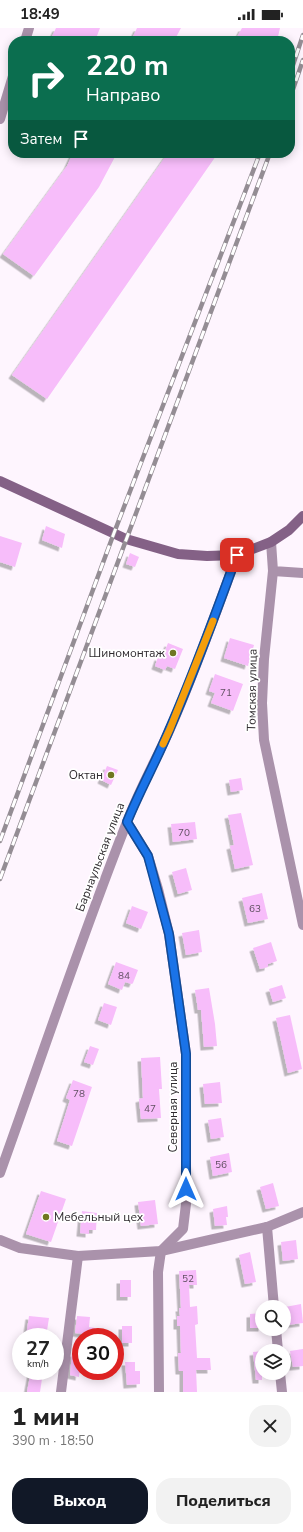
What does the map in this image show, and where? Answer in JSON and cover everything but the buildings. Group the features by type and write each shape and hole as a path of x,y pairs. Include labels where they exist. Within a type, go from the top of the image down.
{"main road":[{"path":"0,480 126,539 178,554 207,556 237,555 272,542 289,530 303,516"}],"street":[{"path":"0,119 8,93"},
{"name":"Томская улица","path":"272,542 273,571 264,659 262,703 264,740 303,925"},
{"name":"Барнаульская улица","path":"0,1173 90,919 127,822 137,797 170,729 237,555"},
{"path":"273,571 303,573"},
{"name":"Северная улица","path":"127,822 148,856 158,889 169,934 186,1054 185,1216 183,1229 162,1251"},
{"path":"0,1240 20,1248 78,1256 162,1251 267,1227 303,1212"},
{"path":"267,1227 273,1300"},
{"path":"159,1392 158,1272 162,1251"},
{"path":"61,1392 78,1256"},
{"path":"281,1380 282,1392"}],"railway":[{"path":"295,59 303,35"},
{"path":"295,83 303,60"},
{"path":"0,841 114,533 258,158"},
{"path":"0,879 268,158"}],"slow traffic":[{"path":"163,744 213,621"}],"place":[{"name":"Шиномонтаж","path":"173,653"},
{"name":"Октан","path":"111,775"},
{"name":"Мебельный цех","path":"46,1217"}],"route":[{"path":"186,1189 186,1054 169,934 148,856 127,822 137,797 170,729 237,555"}]}
